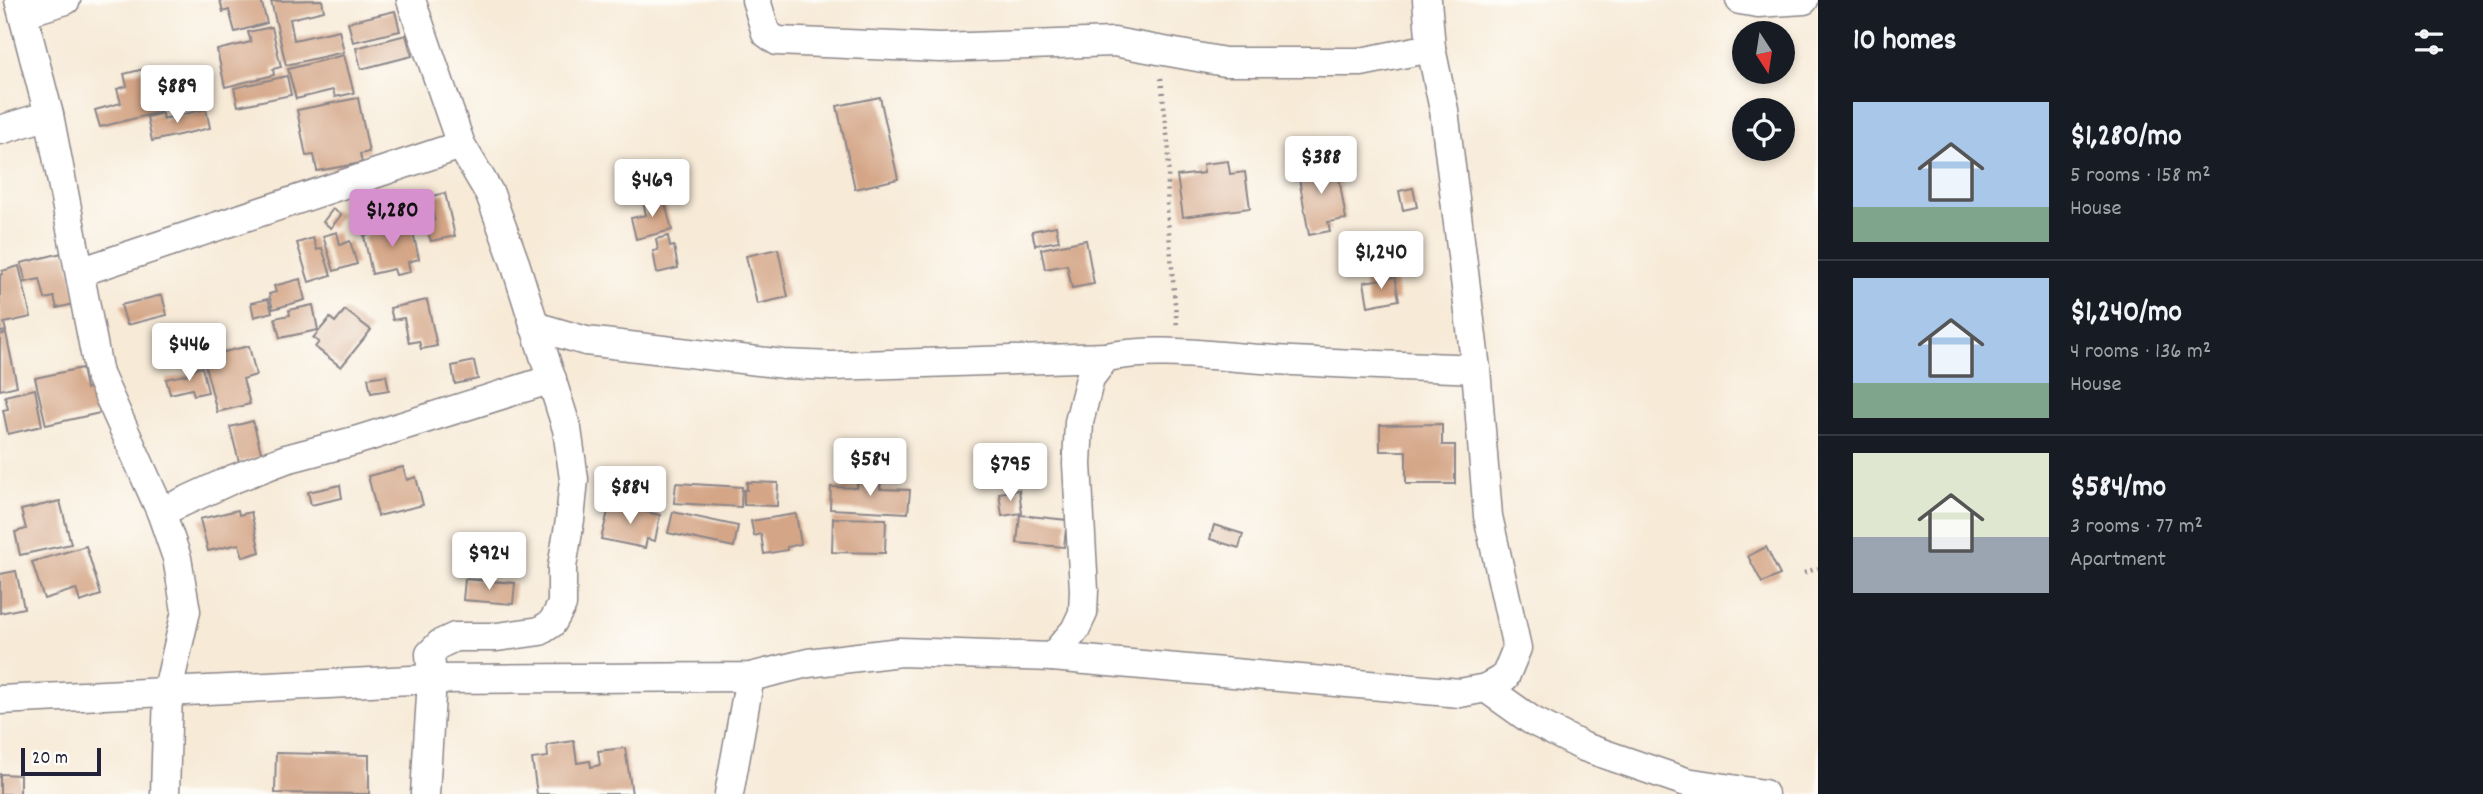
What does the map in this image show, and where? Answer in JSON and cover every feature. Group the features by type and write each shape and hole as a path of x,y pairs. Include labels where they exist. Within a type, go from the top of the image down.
{"street":[{"path":"66,0 21,6 49,115 99,374 161,512 177,558 186,611 168,690 165,794"},
{"path":"411,0 461,145 490,194 515,263 567,429 574,479 562,567 562,605 552,623 540,631 497,637 455,637 440,644 430,654 432,678 425,794"},
{"path":"756,0 766,33 777,41 940,48 1114,42 1225,62 1361,62 1431,48"},
{"path":"0,701 432,678 750,677 808,663 900,652 1052,656 1449,692 1486,688 1505,677 1517,648 1489,516 1476,369 1444,110 1431,48 1427,0"},
{"path":"1740,0 1804,0"},
{"path":"0,130 49,115"},
{"path":"80,272 461,145"},
{"path":"534,326 586,341 796,365 1106,357 1132,352 1476,369"},
{"path":"1052,656 1075,630 1083,613 1077,464 1079,422 1090,378 1106,357"},
{"path":"161,512 233,478 286,459 358,440 552,379"},
{"path":"729,794 750,677"},
{"path":"1486,688 1531,720 1584,747 1686,788 1764,794"}],"path":[{"path":"1159,50 1169,152 1167,209 1179,353"},
{"path":"1804,573 1818,568"}],"building":[{"path":"220,0 261,0 267,23 235,32 229,10 223,12"},
{"path":"322,0 324,11 290,19 294,40 339,30 344,52 286,65 271,1"},
{"path":"395,11 400,31 353,42 348,22"},
{"path":"272,27 281,67 273,69 274,75 225,87 217,50 251,42 248,32"},
{"path":"406,35 412,56 361,69 356,48"},
{"path":"344,55 354,93 335,97 333,90 296,99 288,69"},
{"path":"148,68 160,112 100,127 95,110 121,103 117,89 127,86 124,74"},
{"path":"287,76 291,95 238,106 234,88"},
{"path":"880,97 898,179 855,189 837,106"},
{"path":"358,98 369,152 360,154 362,163 317,171 314,155 306,156 297,110"},
{"path":"206,109 210,128 152,141 147,117 162,113 163,119"},
{"path":"1336,160 1346,219 1328,222 1330,231 1309,235 1297,167"},
{"path":"1228,161 1230,174 1245,172 1250,208 1183,217 1177,176 1204,173 1203,164"},
{"path":"1413,188 1417,207 1403,210 1399,191"},
{"path":"445,193 455,236 431,241 427,229 432,228 430,221 434,220 432,211 427,212 424,198"},
{"path":"663,196 672,230 636,239 631,218 646,215 643,201"},
{"path":"333,209 341,215 331,228 323,222"},
{"path":"410,219 419,259 408,262 410,272 396,275 394,269 372,274 364,236 389,230 388,224"},
{"path":"1056,226 1059,241 1035,245 1032,231"},
{"path":"337,232 340,245 350,241 357,264 334,271 323,236"},
{"path":"668,236 670,247 674,246 678,268 657,273 653,251 658,250 656,239"},
{"path":"313,238 317,250 322,248 331,275 309,282 297,243"},
{"path":"1086,240 1094,284 1072,288 1067,265 1045,269 1041,249"},
{"path":"778,249 788,297 757,304 746,256"},
{"path":"66,252 78,303 57,308 54,297 45,299 40,279 26,282 21,263"},
{"path":"19,266 31,317 4,323 6,331 0,332 0,275 2,271"},
{"path":"1395,277 1399,300 1368,306 1364,282"},
{"path":"300,279 305,300 273,309 269,294 276,292 274,286"},
{"path":"162,295 167,315 127,325 121,305"},
{"path":"268,299 272,312 254,317 251,303"},
{"path":"427,300 437,346 421,349 419,341 409,343 404,318 393,320 390,308"},
{"path":"313,305 318,330 280,338 275,318 290,315 289,310"},
{"path":"345,310 371,330 341,367 315,347 319,342 313,338 330,318 335,322"},
{"path":"6,333 17,386 0,390 0,335"},
{"path":"249,346 256,375 243,379 250,404 217,412 203,357"},
{"path":"474,361 478,379 455,384 452,366"},
{"path":"202,367 208,392 194,395 192,389 170,394 166,379 189,374 188,371"},
{"path":"82,368 86,389 94,386 100,413 46,425 35,378"},
{"path":"386,375 389,390 371,393 368,378"},
{"path":"35,389 42,426 8,434 3,410 8,409 5,396"},
{"path":"253,421 262,456 239,462 230,427"},
{"path":"1442,424 1442,445 1455,445 1455,484 1406,484 1406,451 1380,451 1380,425"},
{"path":"403,467 407,480 416,477 423,505 378,516 368,476"},
{"path":"858,478 881,479 880,489 910,490 908,513 830,509 831,487 857,488"},
{"path":"747,482 778,483 777,506 744,505"},
{"path":"676,483 742,487 741,507 674,503"},
{"path":"340,485 342,498 311,505 308,492"},
{"path":"1019,490 1022,513 1002,516 999,493"},
{"path":"60,501 71,544 20,555 15,532 26,529 21,510"},
{"path":"610,504 660,515 655,541 647,539 645,548 601,539"},
{"path":"238,510 239,515 251,512 260,552 243,557 239,544 208,551 200,519"},
{"path":"673,512 738,526 734,547 668,533"},
{"path":"796,514 801,544 787,547 787,550 764,554 761,534 754,536 751,521"},
{"path":"1020,515 1067,520 1064,547 1017,543"},
{"path":"833,518 886,519 885,553 832,552"},
{"path":"1214,525 1243,534 1239,548 1210,539"},
{"path":"86,546 101,595 80,602 76,589 44,599 32,562"},
{"path":"1766,547 1780,575 1762,583 1748,556"},
{"path":"16,571 24,608 0,613 0,574"},
{"path":"465,579 515,583 513,604 463,600"},
{"path":"574,741 577,763 590,761 591,767 600,765 598,751 625,748 632,794 537,794 532,759 548,757 547,745"},
{"path":"276,753 369,755 369,794 275,793"},
{"path":"0,774 20,775 20,794 0,794"}]}
